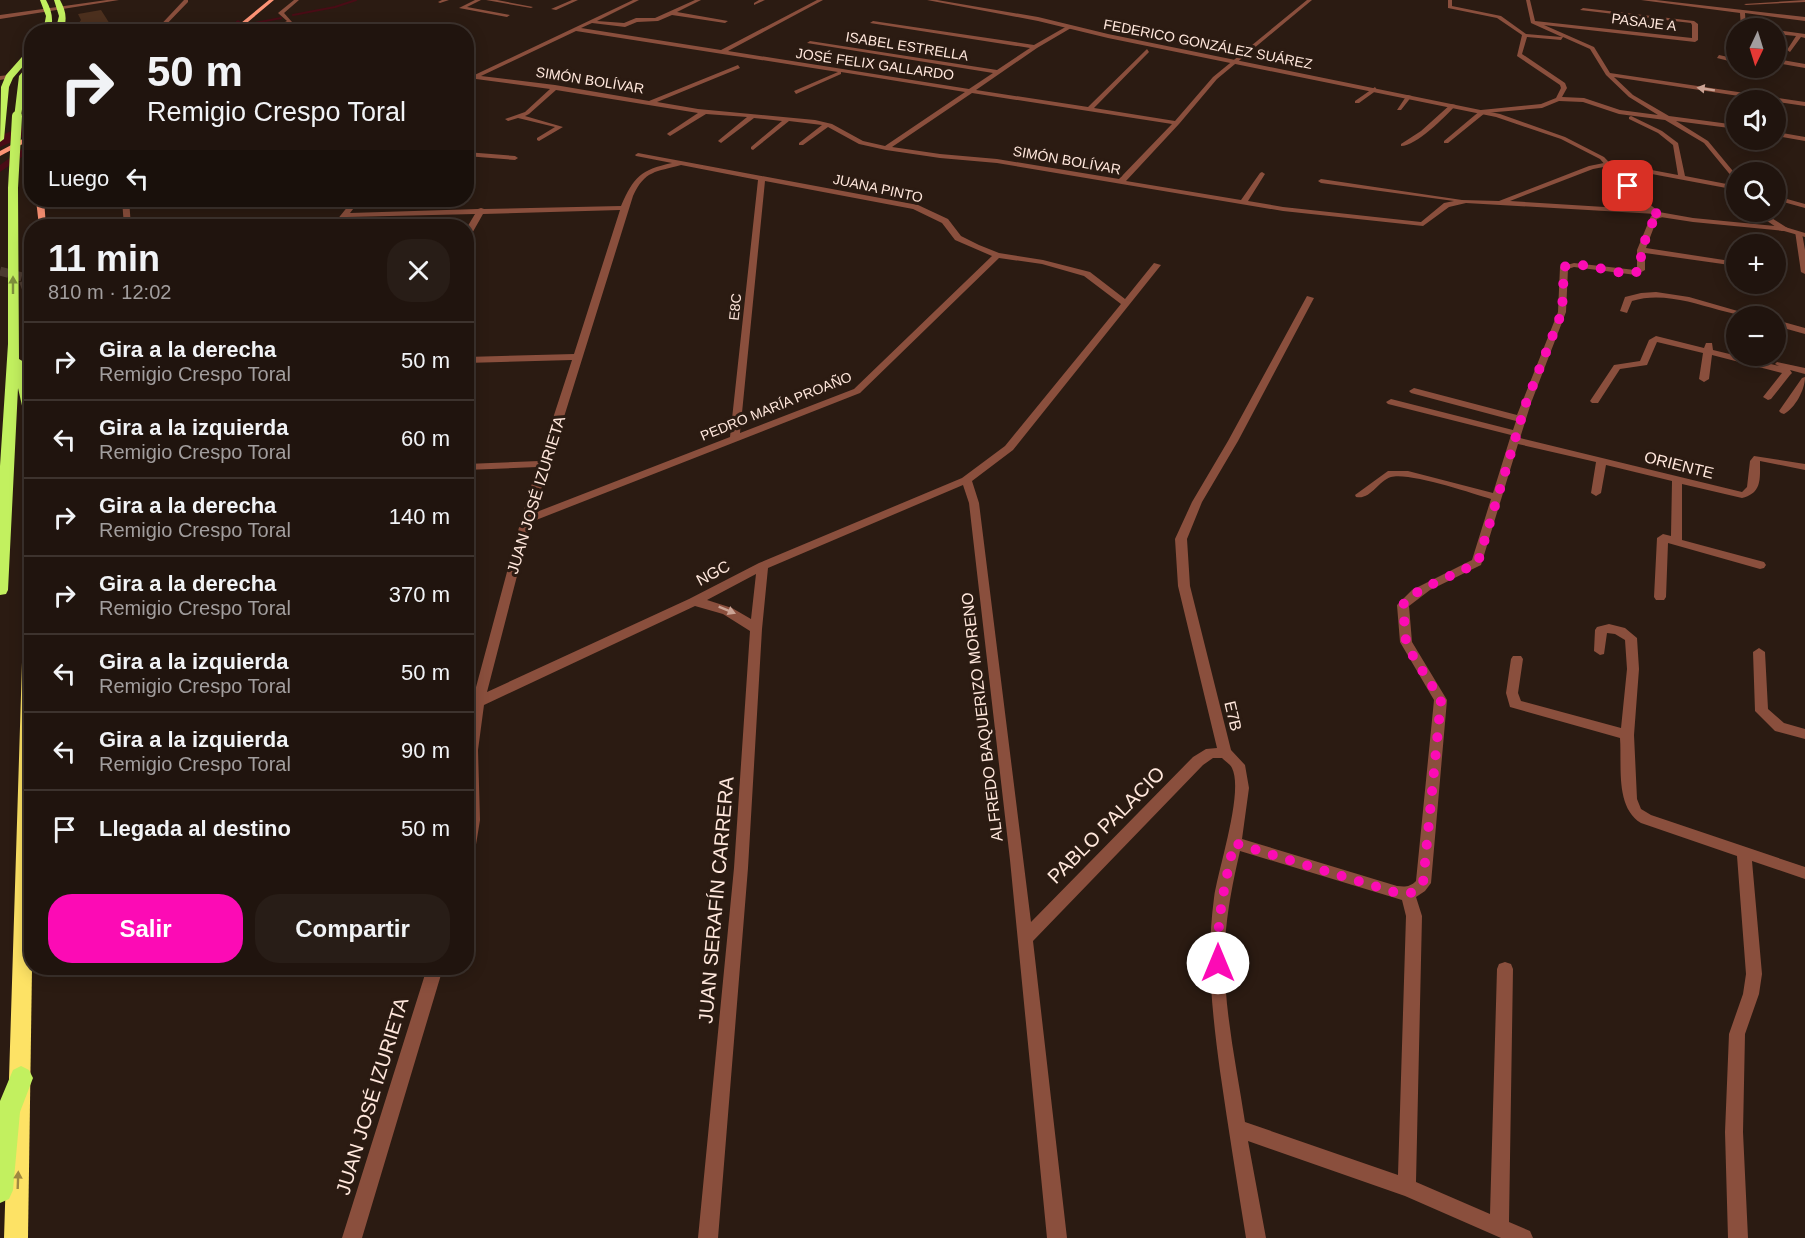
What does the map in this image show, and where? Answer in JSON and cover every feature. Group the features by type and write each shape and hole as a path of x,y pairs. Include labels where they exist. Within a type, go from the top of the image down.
{"highway":[{"path":"43,0 48,9 50,24"},
{"path":"57,0 64,18 62,24"},
{"path":"0,140 5,77 24,59"},
{"path":"0,590 14,344 13,188 17,116 24,88"},
{"path":"14,344 24,386"},
{"path":"0,1190 8,1112 21,1078"}],"main road":[{"path":"242,24 272,0"},
{"path":"253,24 279,4"},
{"path":"0,154 24,140"},
{"path":"16,1238 24,942"}],"street":[{"path":"0,17 117,0"},
{"path":"164,24 186,0"},
{"path":"284,24 290,21 281,13 297,0"},
{"path":"440,2 447,0"},
{"path":"479,0 461,8 507,15"},
{"path":"488,0 531,7"},
{"path":"554,9 576,0"},
{"path":"476,77 637,0"},
{"path":"592,22 625,25 636,20 656,20 699,0"},
{"path":"756,4 763,0"},
{"path":"720,53 821,0"},
{"name":"FEDERICO GONZÁLEZ SUÁREZ","path":"929,0 1038,19 1236,62 1483,111"},
{"path":"1120,183 1177,123 1215,78 1310,0"},
{"path":"1450,0 1450,7 1499,16 1525,35 1574,39"},
{"path":"1528,0 1533,22 1592,48 1608,74 1631,96 1663,118 1706,142 1726,167"},
{"path":"1643,0 1805,19"},
{"path":"1783,0 1792,2"},
{"path":"1750,13 1746,2 1805,1"},
{"name":"PASAJE A","path":"1533,22 1695,40 1694,23 1583,10"},
{"path":"1742,12 1742,18"},
{"path":"670,13 725,21"},
{"path":"873,23 1035,47"},
{"path":"886,148 974,91 1035,47 1070,27"},
{"name":"JOSÉ FELIX GALLARDO","path":"576,29 839,72 1177,123"},
{"path":"1786,33 1802,36"},
{"path":"1525,35 1519,55 1559,79 1564,88 1558,99"},
{"path":"1790,50 1802,36"},
{"name":"ISABEL ESTRELLA","path":"810,44 1000,72"},
{"path":"1090,109 1147,51"},
{"path":"1719,57 1726,59"},
{"path":"1786,63 1805,66"},
{"path":"650,103 738,67"},
{"path":"796,92 839,72"},
{"path":"1608,74 1805,104"},
{"name":"SIMÓN BOLÍVAR","path":"476,77 555,87 704,112 826,125 861,143 886,148 997,161 1293,211 1423,224 1447,205 1466,201 1657,214 1785,229 1802,234"},
{"path":"508,119 527,113 555,87"},
{"path":"1356,102 1375,89"},
{"path":"1399,109 1409,96"},
{"path":"1446,142 1483,111 1542,106 1558,99 1584,100 1619,112 1670,138 1676,144 1682,177"},
{"path":"1403,145 1423,132 1453,105"},
{"path":"1234,843 1408,895 1423,883 1441,700 1406,642 1403,605 1416,591 1434,585 1478,562 1521,419 1562,312 1564,267 1574,265 1636,273 1641,270 1641,250 1657,214 1643,204 1609,164 1595,154 1563,138 1483,111"},
{"path":"670,134 704,112"},
{"path":"1619,112 1726,127"},
{"path":"518,116 560,127 539,139"},
{"path":"721,141 753,116"},
{"path":"753,148 787,120"},
{"path":"801,144 826,125"},
{"path":"1786,136 1805,139"},
{"path":"474,155 515,158"},
{"name":"JUANA PINTO","path":"638,155 915,207 945,221 958,238 997,255 1051,264 1087,274 1126,303"},
{"name":"JUAN JOSÉ IZURIETA","path":"474,729 478,702 526,520 624,208 635,183 642,174 678,164"},
{"path":"1498,203 1591,166 1609,164 1726,186"},
{"path":"1243,203 1262,174"},
{"name":"E8C","path":"735,438 762,179"},
{"path":"1321,181 1466,201"},
{"path":"1786,201 1805,206"},
{"path":"341,219 350,207"},
{"path":"344,215 624,208"},
{"path":"474,223 481,210"},
{"path":"1774,222 1785,229"},
{"path":"1802,234 1805,272"},
{"path":"1641,250 1726,262"},
{"name":"PEDRO MARÍA PROAÑO","path":"526,520 857,391 997,255"},
{"path":"966,480 1009,448 1157,265"},
{"path":"1624,311 1628,299 1651,295 1675,297 1726,310"},
{"name":"E7B","path":"1256,1238 1237,1128 1220,1000 1217,944 1222,895 1234,843 1242,789 1238,765 1225,753 1184,586 1181,539 1197,502 1233,441 1310,298"},
{"path":"1786,326 1803,330"},
{"path":"1674,336 1786,371 1787,374 1768,397"},
{"path":"1595,400 1617,367 1644,363 1653,340 1726,351"},
{"path":"1704,379 1709,348"},
{"path":"474,360 578,357"},
{"path":"1786,366 1805,371"},
{"path":"1784,411 1805,380"},
{"path":"1414,391 1521,419"},
{"name":"ORIENTE","path":"1390,402 1600,461 1746,495 1753,491 1755,460 1758,458 1805,467"},
{"path":"1596,492 1600,461"},
{"path":"474,466 544,464"},
{"path":"1360,495 1388,474 1408,474 1497,497"},
{"name":"NGC","path":"478,702 693,602 763,566 966,480"},
{"name":"ALFREDO BAQUERIZO MORENO","path":"966,480 974,503 1016,848 1057,1238"},
{"path":"1676,540 1677,480"},
{"path":"1660,597 1663,538 1760,565"},
{"name":"JUAN SERAFÍN CARRERA","path":"708,1238 741,868 756,629 763,566"},
{"path":"693,602 714,604 738,614 756,629"},
{"path":"1600,651 1601,630 1609,628 1625,633 1631,638 1633,669 1627,735 1630,800 1636,813 1646,819 1805,873"},
{"path":"1759,652 1762,711 1780,727 1805,734"},
{"path":"1517,659 1512,693 1515,704 1627,735"},
{"name":"PABLO PALACIO","path":"1024,940 1198,761 1211,753 1225,753"},
{"path":"1738,1238 1734,1132 1737,1034 1751,994 1754,974 1744,852"},
{"path":"1407,1187 1414,916 1408,895"},
{"path":"1499,1227 1505,969"},
{"name":"JUAN JOSÉ IZURIETA","path":"352,1238 433,975"},
{"path":"1237,1128 1407,1187 1523,1238"}],"building":[{"path":"101,10 110,24 78,24 81,20 78,14"}],"waterway":[{"path":"293,15 335,7 356,0"},
{"path":"255,23 281,18"},
{"path":"0,142 24,131"},
{"path":"0,169 24,151"}],"tunnel":[{"path":"0,271 22,277 24,282"}],"route":[{"path":"1218,963 1217,944 1222,895 1234,843 1397,893 1408,895 1423,883 1441,700 1406,642 1403,605 1416,591 1434,585 1478,562 1526,403 1562,312 1564,267 1574,265 1630,273 1641,270 1641,250 1654,219 1661,216 1643,204 1628,186"}]}
